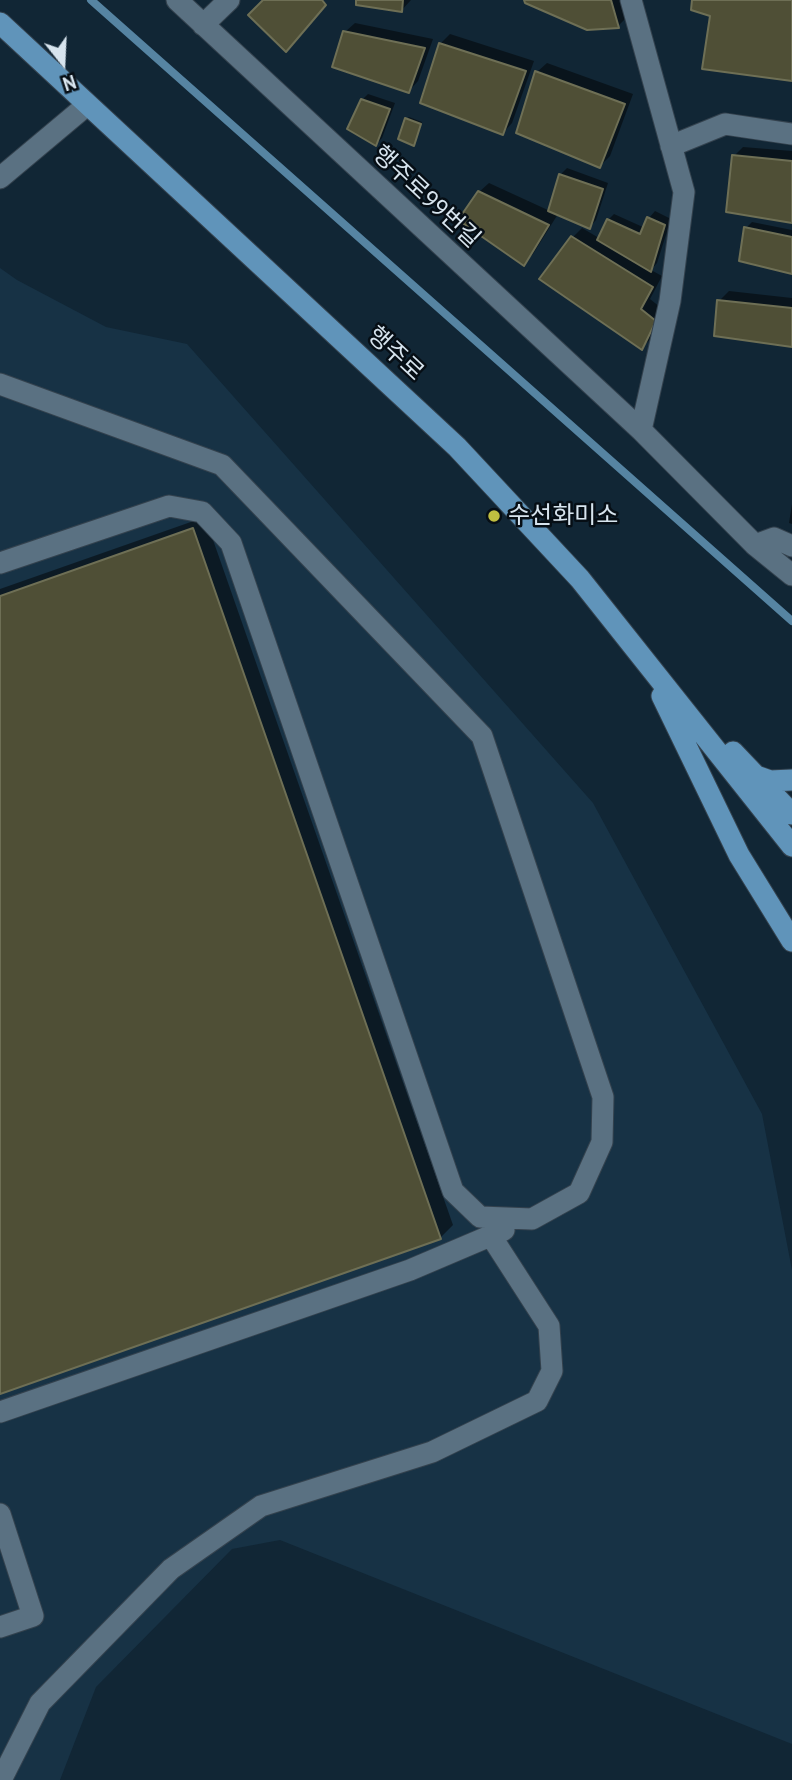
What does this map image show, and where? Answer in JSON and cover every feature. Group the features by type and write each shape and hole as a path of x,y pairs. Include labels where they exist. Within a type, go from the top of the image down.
{"main road":[{"name":"행주로","path":"0,23 457,447 580,579 792,846"},
{"name":"행주로","path":"646,663 792,814"},
{"path":"646,663 739,855 792,941"},
{"path":"756,776 770,781 792,780"}],"street":[{"name":"행주로99번길","path":"177,0 641,430 755,545 792,575"},
{"path":"202,25 229,0"},
{"path":"631,0 684,192 670,301 641,430"},
{"path":"0,178 87,105"},
{"path":"671,146 725,124 792,134"},
{"path":"0,384 222,465 482,736 603,1097 602,1142 579,1193 532,1219 410,1270 0,1412"},
{"path":"0,563 169,506 202,512 231,543 453,1191 480,1217 532,1219"},
{"path":"755,545 774,538 792,546"},
{"path":"1,1780 40,1703 171,1569 261,1506 432,1451 537,1401 552,1371 549,1326 491,1236"},
{"path":"0,1514 33,1616 0,1627"}],"shaded area":[{"path":"0,268 17,280 106,327 187,344 593,803 762,1114 792,1270 792,1744 280,1540 232,1549 96,1687 60,1780 0,1780"}],"building":[{"path":"263,0 322,0 326,5 286,52 248,15"},
{"path":"356,0 403,0 402,12 356,5"},
{"path":"524,0 611,0 619,28 587,30 525,3"},
{"path":"692,0 792,0 792,81 702,69 710,16 691,10"},
{"path":"343,31 425,48 409,93 332,67"},
{"path":"439,43 526,71 503,135 420,103"},
{"path":"535,71 625,104 600,168 516,133"},
{"path":"361,99 390,109 376,146 347,129"},
{"path":"405,118 421,124 414,146 398,139"},
{"path":"732,155 792,161 792,223 726,212"},
{"path":"559,174 603,189 590,229 548,211"},
{"path":"478,191 549,225 524,266 458,220"},
{"path":"647,217 665,225 651,272 597,240 607,219 640,234"},
{"path":"744,227 792,237 792,274 739,261"},
{"path":"571,236 653,287 641,309 656,321 642,350 539,279"},
{"path":"717,300 792,308 792,347 714,336"},
{"path":"193,528 441,1239 0,1394 0,596"}],"waterway":[{"path":"91,0 792,621"}],"place":[{"name":"수선화미소","path":"494,516"}]}
